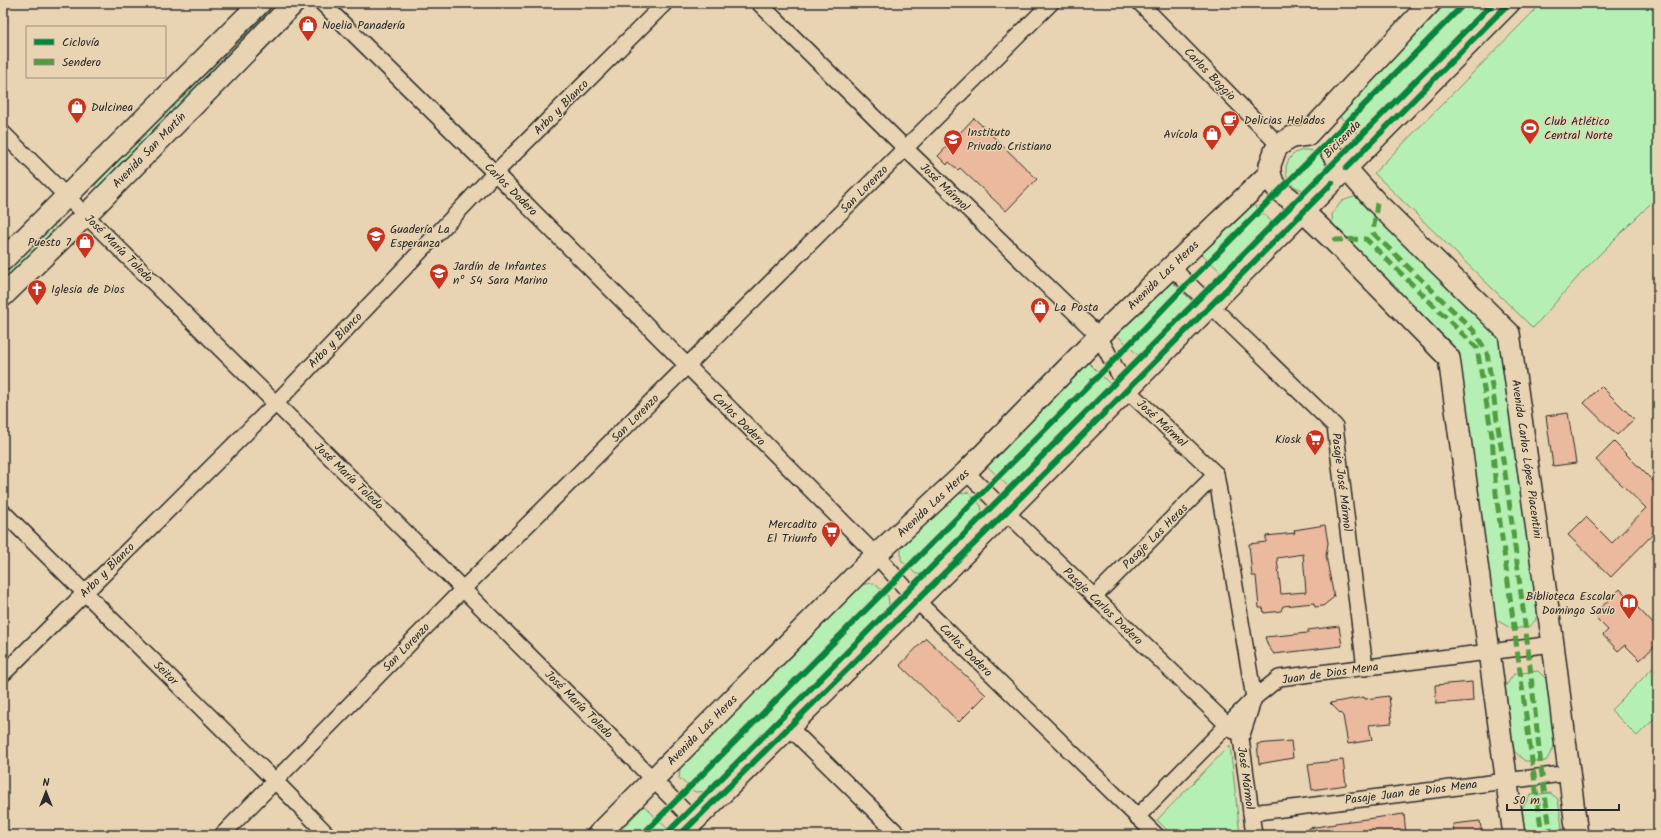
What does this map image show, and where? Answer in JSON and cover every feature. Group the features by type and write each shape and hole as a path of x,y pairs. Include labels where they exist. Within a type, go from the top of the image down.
{"main road":[{"name":"Avenida San Martín","path":"3,260 260,3"},
{"name":"Avenida San Martín","path":"3,296 86,215 294,3"},
{"path":"1307,135 1430,3"},
{"path":"1289,198 1304,201 1509,3"},
{"name":"Avenida Las Heras","path":"598,835 876,555 966,472 1100,336 1171,267 1292,137 1307,135"},
{"name":"Avenida Carlos López Piacentini","path":"1307,135 1320,140 1325,144 1332,175 1377,203 1509,333 1554,644 1577,835"},
{"path":"1273,159 1273,183 1279,191 1289,198 1333,240 1449,358 1514,835"},
{"path":"687,828 1006,512 1303,212 1332,175"}],"street":[{"name":"Carlos Dodero","path":"322,3 495,173 876,555 916,600 1156,835"},
{"name":"Arbo y Blanco","path":"3,674 275,404 495,173 664,3"},
{"name":"José Mármol","path":"759,3 905,148 1100,336 1127,390 1216,474 1254,698 1241,738 1254,835"},
{"name":"San Lorenzo","path":"222,835 464,588 1051,3"},
{"name":"Carlos Boggio","path":"1140,3 1273,159"},
{"name":"José María Toledo","path":"3,133 275,404 464,588 653,779 687,828"},
{"name":"Pasaje José Mármol","path":"1171,267 1335,426 1365,668"},
{"name":"Pasaje Carlos Dodero","path":"966,472 1241,738"},
{"name":"Pasaje Las Heras","path":"1094,597 1216,474"},
{"name":"Seitor","path":"3,512 328,835"},
{"name":"Juan de Dios Mena","path":"1137,817 1254,698 1279,678 1554,644"},
{"path":"788,727 899,835"},
{"name":"Pasaje Juan de Dios Mena","path":"1251,813 1570,773"}],"green space":[{"path":"271,3 279,10 102,192 95,185"},
{"path":"1447,3 1479,3 1486,9 1361,137 1338,115"},
{"name":"Club Atlético Central Norte","path":"1542,3 1658,3 1658,196 1584,270 1533,328 1374,173"},
{"path":"1310,150 1317,153 1323,159 1326,170 1325,178 1317,187 1310,190 1302,190 1295,187 1287,178 1286,166 1289,159 1298,151"},
{"path":"1354,197 1363,199 1496,335 1503,347 1540,607 1535,621 1528,627 1512,629 1495,619 1458,356 1450,342 1339,235 1333,225 1332,214 1342,201"},
{"path":"1250,201 1276,226 1226,277 1200,252"},
{"path":"51,223 58,230 3,286 3,272"},
{"path":"1170,280 1196,305 1142,359 1116,334"},
{"path":"1087,361 1112,386 1011,489 985,464"},
{"path":"969,492 981,506 983,519 928,574 916,574 901,560 901,547 957,494"},
{"path":"874,583 888,596 890,613 712,791 695,792 679,778 681,760 858,585"},
{"path":"1658,663 1658,715 1637,736 1611,710"},
{"path":"1538,671 1547,680 1557,741 1546,761 1525,761 1514,751 1505,687 1514,674"},
{"path":"1230,745 1240,835 1172,835 1157,820"},
{"path":"1550,793 1558,799 1563,835 1525,835 1522,808 1531,795"},
{"path":"644,806 672,833 670,835 616,835"}],"building":[{"path":"974,118 1037,179 1006,211 960,168 958,170 949,162 947,165 938,156"},
{"path":"1601,386 1634,419 1617,435 1584,403"},
{"path":"1568,413 1576,463 1553,466 1546,416"},
{"path":"1614,442 1658,486 1658,529 1611,577 1568,535 1586,517 1612,543 1646,508 1596,460"},
{"path":"1325,525 1328,543 1326,556 1334,597 1323,606 1315,607 1314,603 1283,606 1281,611 1264,613 1263,608 1259,608 1256,576 1252,576 1249,544 1266,542 1266,536 1295,533 1294,530","holes":["1303,554 1306,592 1281,594 1277,558"]},
{"path":"1620,589 1658,629 1658,643 1640,660 1625,645 1618,651 1603,635 1608,630 1593,615"},
{"path":"1339,626 1342,646 1274,654 1268,646 1265,637 1308,633 1308,630"},
{"path":"926,638 986,695 959,722 900,665"},
{"path":"1472,682 1473,701 1436,704 1435,685"},
{"path":"1389,696 1392,723 1369,725 1372,740 1348,744 1343,716 1330,703 1364,697 1365,699"},
{"path":"1291,741 1293,758 1259,764 1257,744"},
{"path":"1343,760 1346,785 1312,790 1308,764"},
{"path":"1404,814 1406,835 1310,835 1309,828"},
{"path":"1480,821 1482,835 1454,835 1453,824"}],"marked path":[{"path":"1377,203 1373,233 1474,331 1487,353 1508,493 1528,648 1542,776 1551,835"},
{"path":"1333,240 1366,239 1477,348 1492,436 1496,493 1542,835"}],"cycle path":[{"name":"Bicisenda","path":"642,835 1113,361 1188,283 1465,3"},
{"name":"Bicisenda","path":"665,835 1493,3"},
{"path":"1346,168 1509,3"},
{"path":"680,835 1006,512 1332,183"}],"place":[{"name":"Noelia Panadería","path":"308,42"},
{"name":"Dulcinea","path":"77,124"},
{"name":"Delicias Helados","path":"1230,137"},
{"name":"Club Atlético Central Norte","path":"1530,145"},
{"name":"Avícola","path":"1212,151"},
{"name":"Instituto Privado Cristiano","path":"953,156"},
{"name":"Guadería La Esperanza","path":"376,253"},
{"name":"Puesto 7","path":"85,259"},
{"name":"Jardín de Infantes nº 54 Sara Marino","path":"439,290"},
{"name":"Iglesia de Dios","path":"37,306"},
{"name":"La Posta","path":"1040,324"},
{"name":"Kiosk","path":"1315,456"},
{"name":"Mercadito El Triunfo","path":"831,548"},
{"name":"Biblioteca Escolar Domingo Savio","path":"1629,620"}]}
